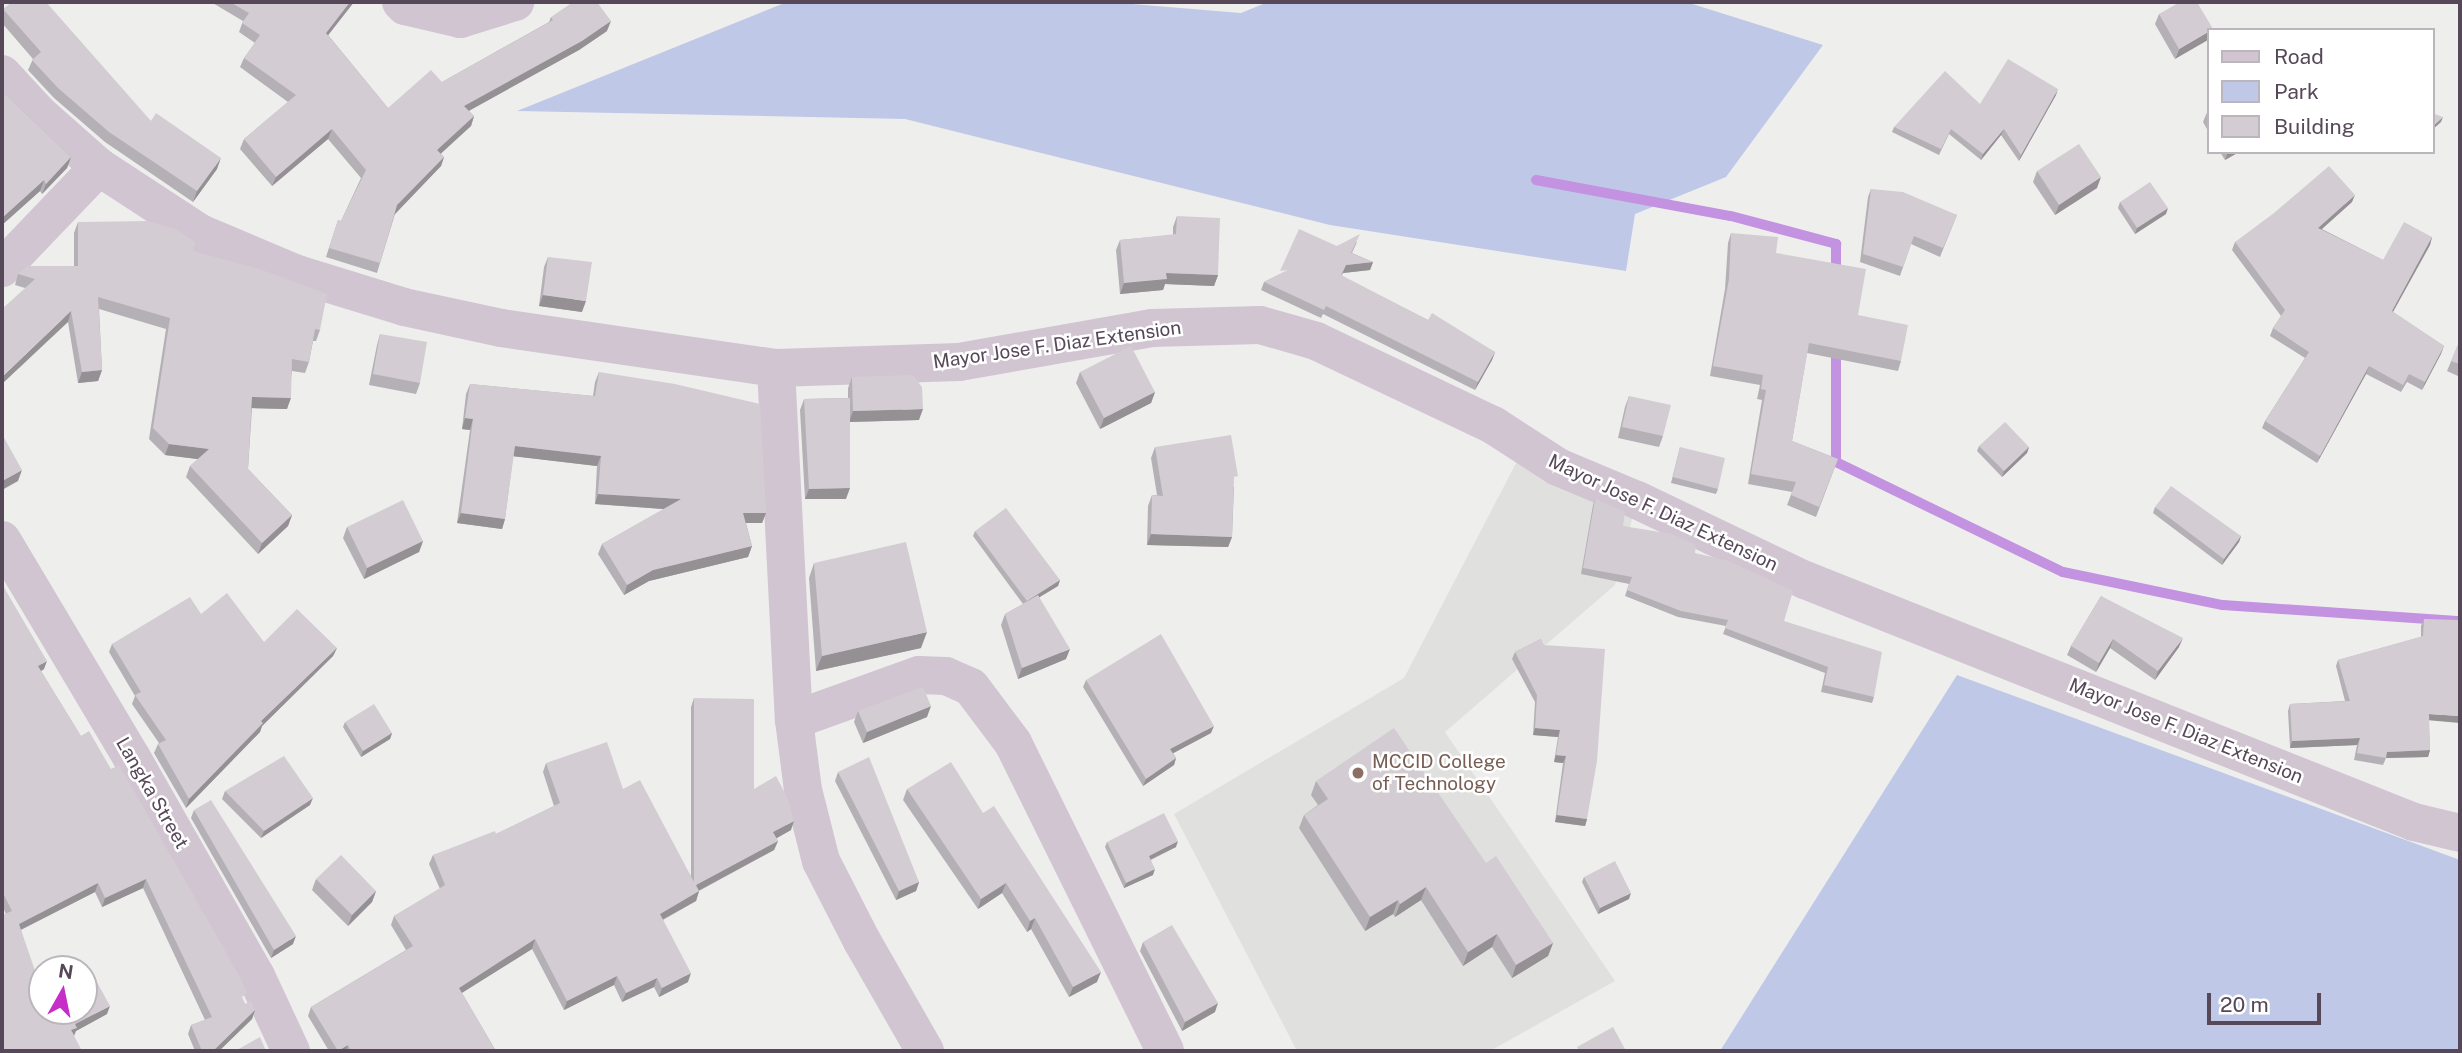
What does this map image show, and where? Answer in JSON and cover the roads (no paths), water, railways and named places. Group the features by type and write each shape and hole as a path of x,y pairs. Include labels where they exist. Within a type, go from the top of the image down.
{"street":[{"path":"403,4 460,19 515,2"},
{"name":"Mayor Jose F. Diaz Extension","path":"2,74 39,114 99,167 200,233 297,274 404,307 500,328 776,369 959,362 1152,328 1260,325 1316,341 1493,425 1558,467 1637,500 1805,580 2414,822 2460,833"},
{"path":"2,268 99,167"},
{"path":"776,369 794,720 803,790 821,862 862,941 925,1051"},
{"name":"Langka Street","path":"2,540 132,758 256,976 291,1051"},
{"path":"794,720 919,675 946,676 971,687 1013,743 1165,1051"}],"waterway":[{"path":"1536,180 1731,216 1836,244 1836,277"},
{"path":"1836,346 1836,462 2063,572 2223,605 2460,621"}],"place":[{"name":"MCCID College of Technology","path":"1358,773"}]}
